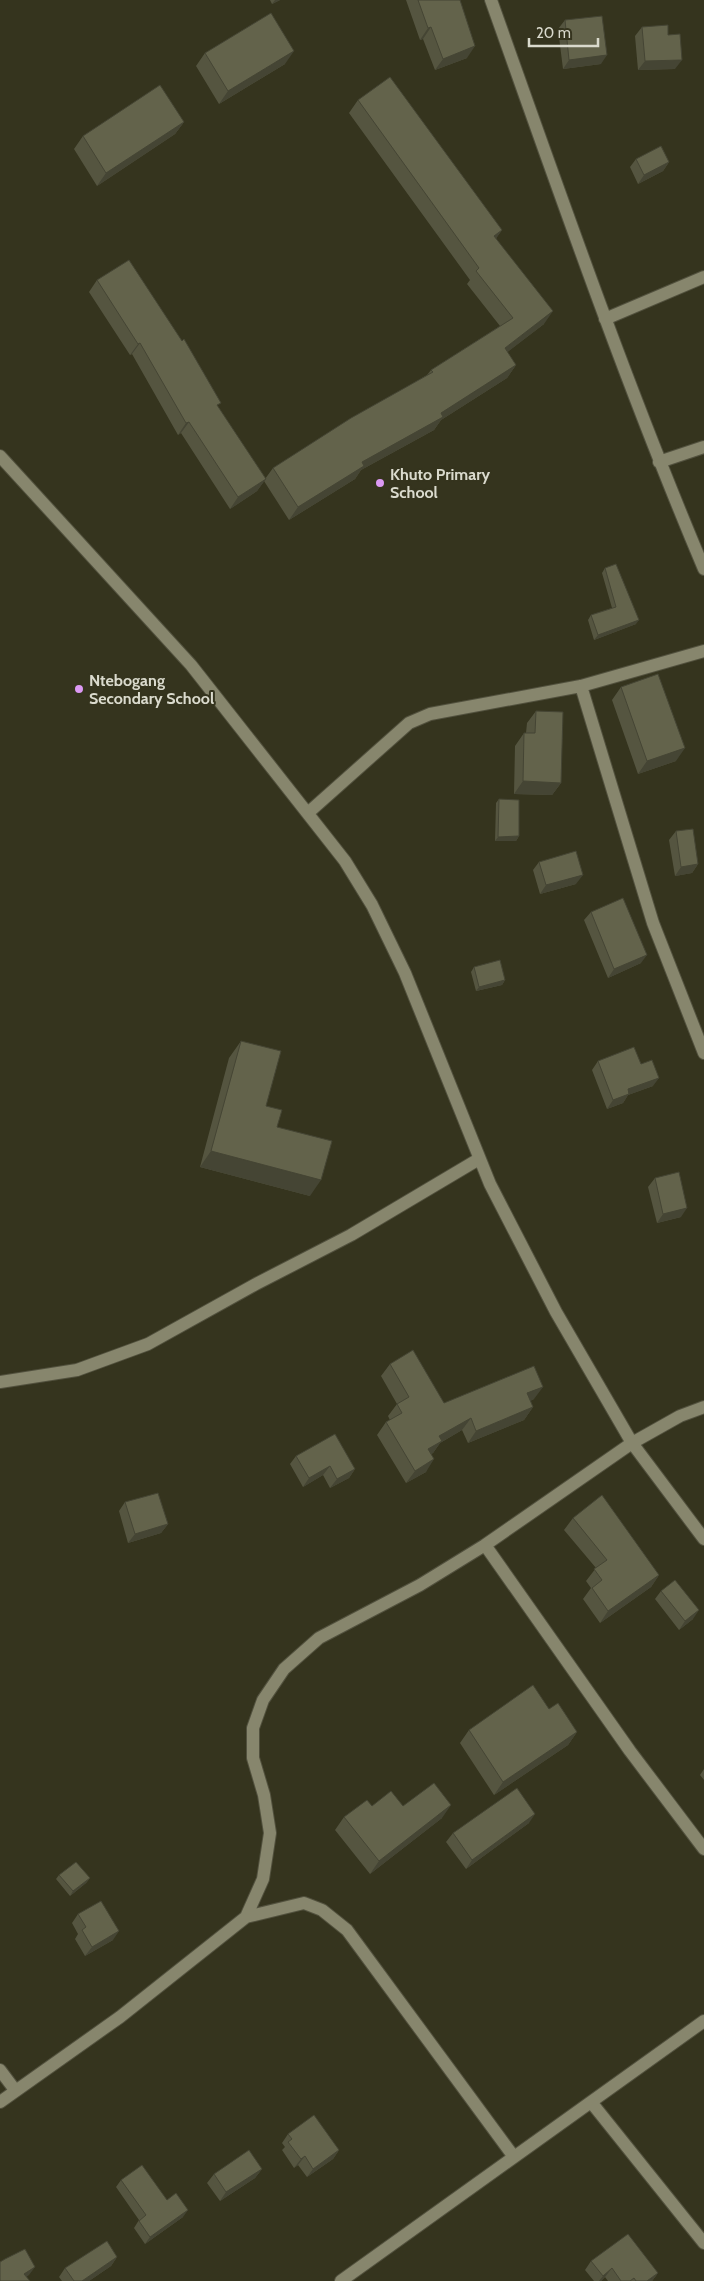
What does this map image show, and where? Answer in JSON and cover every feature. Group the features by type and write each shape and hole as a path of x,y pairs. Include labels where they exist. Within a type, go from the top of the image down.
{"street":[{"path":"491,0 605,320 659,462 704,569"},
{"path":"605,320 704,276"},
{"path":"659,462 704,447"},
{"path":"0,456 191,665 309,812 345,861 372,905 405,973 490,1184 556,1312 632,1443 704,1539"},
{"path":"309,812 409,723 430,714 581,686 704,651"},
{"path":"581,686 653,923 704,1053"},
{"path":"0,1382 77,1370 148,1344 256,1284 351,1235 479,1158"},
{"path":"246,1917 264,1879 270,1832 264,1796 253,1758 253,1728 262,1700 284,1669 320,1638 420,1585 485,1545 632,1443 680,1416 704,1407"},
{"path":"485,1545 630,1752 704,1849"},
{"path":"0,2102 120,2017 246,1917 304,1903 322,1910 347,1930 514,2157"},
{"path":"341,2281 704,2021"},
{"path":"0,2070 15,2090"},
{"path":"592,2102 704,2243"}],"building":[{"path":"418,0 460,0 475,46 443,59 431,27 428,28"},
{"path":"271,13 294,51 228,91 205,53"},
{"path":"602,16 607,55 569,60 565,20"},
{"path":"668,25 668,35 680,34 682,60 645,61 642,27"},
{"path":"390,77 502,230 494,236 553,311 505,348 516,365 441,413 443,417 362,462 364,466 298,507 273,468 351,418 433,372 431,370 513,318 476,271 479,268 358,100"},
{"path":"160,85 184,122 106,173 83,136"},
{"path":"661,146 669,162 644,175 636,159"},
{"path":"129,260 182,341 184,339 221,403 217,405 266,479 238,497 189,422 186,423 140,343 138,344 97,280"},
{"path":"616,564 639,620 598,635 591,615 616,607 605,568"},
{"path":"658,674 685,748 647,761 621,687"},
{"path":"536,711 563,712 561,783 523,781 524,733 535,733"},
{"path":"499,799 519,800 519,836 498,837"},
{"path":"693,829 698,864 681,867 676,831"},
{"path":"576,851 583,875 546,885 539,862"},
{"path":"623,898 647,955 614,969 591,912"},
{"path":"500,960 505,980 479,987 474,967"},
{"path":"241,1041 281,1051 266,1106 282,1110 277,1127 332,1141 321,1180 211,1151"},
{"path":"634,1047 641,1064 652,1060 659,1078 628,1089 629,1094 613,1100 598,1061"},
{"path":"679,1172 687,1208 663,1214 655,1178"},
{"path":"413,1350 444,1403 534,1366 543,1387 527,1393 533,1407 476,1431 471,1418 439,1436 442,1441 428,1449 434,1459 415,1471 386,1422 402,1413 397,1404 409,1397 390,1364"},
{"path":"335,1434 355,1469 337,1479 330,1466 309,1478 296,1456"},
{"path":"158,1493 168,1524 135,1534 125,1502"},
{"path":"602,1495 659,1575 608,1611 592,1588 602,1580 594,1569 607,1560 573,1518"},
{"path":"675,1580 699,1610 685,1621 661,1591"},
{"path":"533,1685 549,1709 558,1703 577,1732 503,1782 469,1730"},
{"path":"434,1783 451,1805 379,1861 344,1817 367,1800 372,1806 391,1791 403,1806"},
{"path":"517,1788 535,1814 472,1860 453,1833"},
{"path":"76,1862 90,1878 73,1891 59,1875"},
{"path":"101,1901 119,1931 92,1947 82,1930 86,1927 78,1914"},
{"path":"314,2115 339,2150 313,2169 305,2156 301,2159 288,2142 292,2139 288,2134"},
{"path":"249,2150 262,2169 226,2192 214,2174"},
{"path":"142,2165 167,2200 176,2193 188,2210 150,2237 139,2221 146,2215 121,2180"},
{"path":"628,2234 658,2273 647,2281 636,2281 634,2278 630,2281 621,2281 612,2268 603,2276 591,2261"},
{"path":"107,2241 117,2257 82,2281 74,2281 65,2268"},
{"path":"25,2249 35,2267 24,2274 30,2281 0,2281 0,2262"}],"place":[{"name":"Khuto Primary School","path":"380,483"},
{"name":"Ntebogang Secondary School","path":"79,689"}]}
